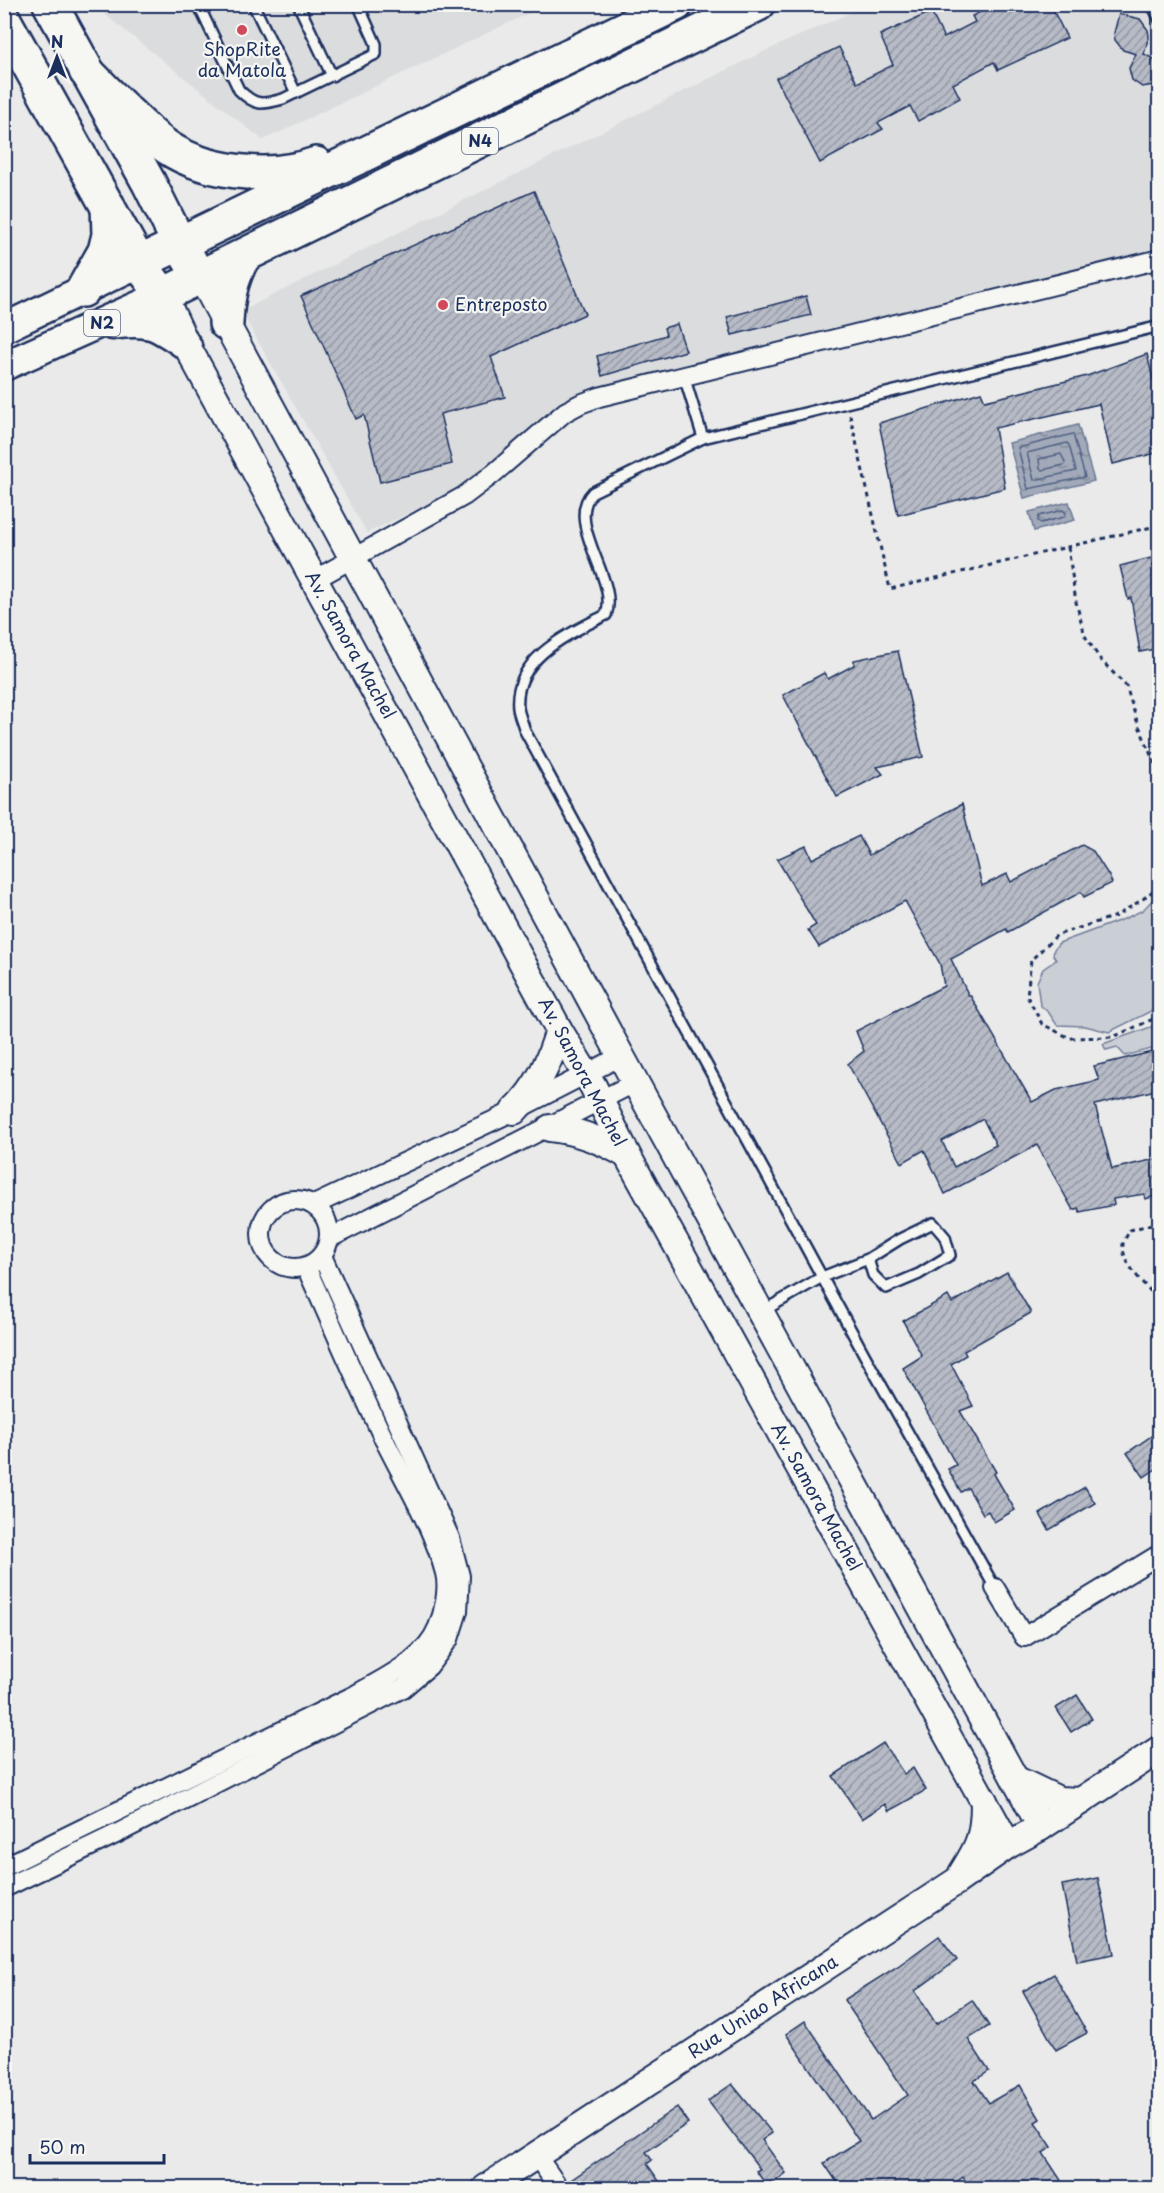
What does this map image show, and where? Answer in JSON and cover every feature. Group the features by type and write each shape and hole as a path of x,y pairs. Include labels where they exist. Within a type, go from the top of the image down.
{"highway":[{"path":"50,4 149,183 179,243 201,278"},
{"name":"N4","path":"139,263 675,4"},
{"name":"N4","path":"163,295 758,4"},
{"path":"4,20 139,263 163,295"},
{"path":"86,71 161,142 179,154 212,166 237,171 262,173 309,167 417,128"},
{"path":"83,290 105,251 109,235 108,206"},
{"path":"226,323 230,288 234,273 243,257"}],"main road":[{"name":"N2","path":"13,318 83,290 139,263"},
{"path":"201,278 1041,1827"},
{"name":"N2","path":"4,366 163,295"},
{"name":"Av. Samora Machel","path":"163,295 187,346 559,1030 600,1099 627,1155 1008,1845"},
{"path":"91,328 128,322 148,323 163,329 187,346"},
{"path":"514,1112 532,1093 541,1077 552,1054 559,1030"},
{"path":"550,1128 589,1135 627,1155"},
{"name":"Rua Uniao Africana","path":"486,2188 957,1881 1008,1845 1041,1827 1160,1749"},
{"path":"1015,1779 1059,1800 1081,1801"},
{"path":"957,1881 977,1849 984,1827 984,1800"}],"street":[{"path":"314,580 464,496 565,412 580,404 684,376 1160,259"},
{"path":"314,1204 327,1219 330,1239 322,1256 306,1267 286,1268 270,1257 261,1240 264,1220 276,1205 295,1200 314,1204 514,1112 621,1056"},
{"path":"330,1239 636,1082"},
{"path":"4,1888 129,1828 403,1688 429,1666 449,1639 458,1611 460,1576 450,1538 322,1256"},
{"path":"4,1867 355,1695 410,1662 427,1645 438,1628 445,1604 446,1576 434,1541 381,1432 306,1267"},
{"path":"995,1588 1024,1637 1160,1554"},
{"path":"536,2155 559,2188"}],"lane":[{"path":"198,4 240,90 251,101 267,104 296,93 376,54 376,44 358,4"},
{"path":"252,4 296,93"},
{"path":"298,4 332,76"},
{"path":"1152,4 1160,20"},
{"path":"995,1588 822,1277 525,731 518,708 522,679 535,659 567,635 606,615 608,611 604,584 583,519 588,498 593,492 703,438 1160,326"},
{"path":"684,376 703,438"},
{"path":"761,1312 822,1277 868,1259 900,1239 933,1223 945,1237 950,1255 919,1274 886,1288 873,1275 868,1259"}],"path":[{"path":"847,402 890,589 1160,525"},
{"path":"1068,547 1076,602 1085,636 1100,658 1126,686 1137,721 1160,777"},
{"path":"1160,885 1116,916 1057,935 1030,960 1027,996 1042,1024 1070,1038 1113,1037 1160,1016"},
{"path":"1160,1222 1130,1230 1123,1244 1136,1276 1160,1300"}],"shaded area":[{"path":"93,5 546,5 263,140"},
{"path":"867,5 1159,5 1159,249 571,396 478,480 367,533 241,311 761,53"},
{"path":"1159,893 1159,1007 1109,1032 1085,1026 1057,1025 1040,1005 1037,982 1043,969 1056,960 1053,955 1054,949 1059,943 1143,910"},
{"path":"1159,1024 1159,1047 1125,1056 1117,1047 1106,1050 1103,1044"}],"water":[{"path":"1078,425 1094,481 1024,498 1009,443"},
{"path":"1069,502 1075,520 1034,531 1029,512"}],"building":[{"path":"997,4 1050,4 1067,38 998,70 994,62 953,84 960,98 918,121 910,106 878,123 883,129 820,163 776,78 839,47 857,83 893,65 880,35 931,12 944,38 975,22 972,16"},
{"path":"1119,14 1140,19 1148,30 1149,36 1144,54 1160,65 1160,78 1154,85 1142,87 1132,80 1129,68 1136,54 1123,50 1115,40 1114,33"},
{"name":"Entreposto","path":"534,191 585,314 491,357 505,397 440,414 452,464 380,482 364,415 356,419 301,296"},
{"path":"806,296 811,315 732,335 727,317"},
{"path":"677,324 686,351 602,376 597,356 666,335 664,328"},
{"path":"1147,354 1160,408 1160,452 1113,464 1099,404 995,428 1005,488 898,515 879,423 981,392 985,401 1087,376"},
{"path":"1151,558 1152,566 1160,564 1160,648 1140,652 1131,598 1128,599 1120,566"},
{"path":"898,651 923,757 877,767 883,774 837,797 783,695 824,673 828,679 854,665 854,660"},
{"path":"962,804 982,886 1007,874 1011,882 1082,845 1093,851 1112,883 1084,897 1081,892 1008,932 1006,929 951,959 969,996 1032,1102 1056,1090 1099,1080 1094,1066 1160,1050 1160,1089 1095,1105 1112,1169 1160,1158 1160,1195 1145,1199 1144,1194 1113,1199 1114,1205 1080,1212 1078,1208 1073,1210 1037,1145 945,1194 924,1150 902,1163 848,1064 864,1051 856,1031 944,986 940,964 905,901 819,947 808,930 816,925 777,859 806,846 812,859 859,836 869,855","holes":["983,1119 996,1145 954,1167 942,1141"]},
{"path":"1007,1272 1031,1313 964,1351 966,1355 951,1364 973,1406 960,1411 996,1472 994,1474 1015,1510 994,1522 988,1511 983,1514 968,1488 961,1492 948,1469 956,1465 903,1368 922,1356 903,1321 948,1296 952,1303"},
{"path":"1160,1430 1160,1466 1144,1477 1127,1453"},
{"path":"1085,1487 1095,1503 1049,1530 1040,1514"},
{"path":"1077,1695 1092,1719 1071,1732 1056,1708"},
{"path":"883,1743 904,1774 913,1768 926,1790 889,1811 885,1804 862,1819 833,1776"},
{"path":"1098,1878 1114,1954 1077,1961 1062,1885"},
{"path":"939,1936 957,1960 915,1991 936,2024 972,2000 989,2026 968,2039 989,2071 974,2081 989,2103 1020,2085 1040,2119 1035,2122 1052,2147 1043,2153 1066,2188 970,2188 963,2177 948,2188 841,2188 824,2163 859,2141 786,2034 805,2021 871,2120 908,2095 844,2000 898,1966"},
{"path":"1054,1974 1087,2033 1056,2050 1023,1991"},
{"path":"732,2084 772,2133 762,2140 786,2173 768,2187 756,2171 760,2169 708,2101"},
{"path":"677,2107 688,2123 646,2152 652,2160 647,2164 664,2188 570,2188 568,2182"}],"place":[{"name":"ShopRite da Matola","path":"242,30"},
{"name":"Entreposto","path":"443,305"}]}
